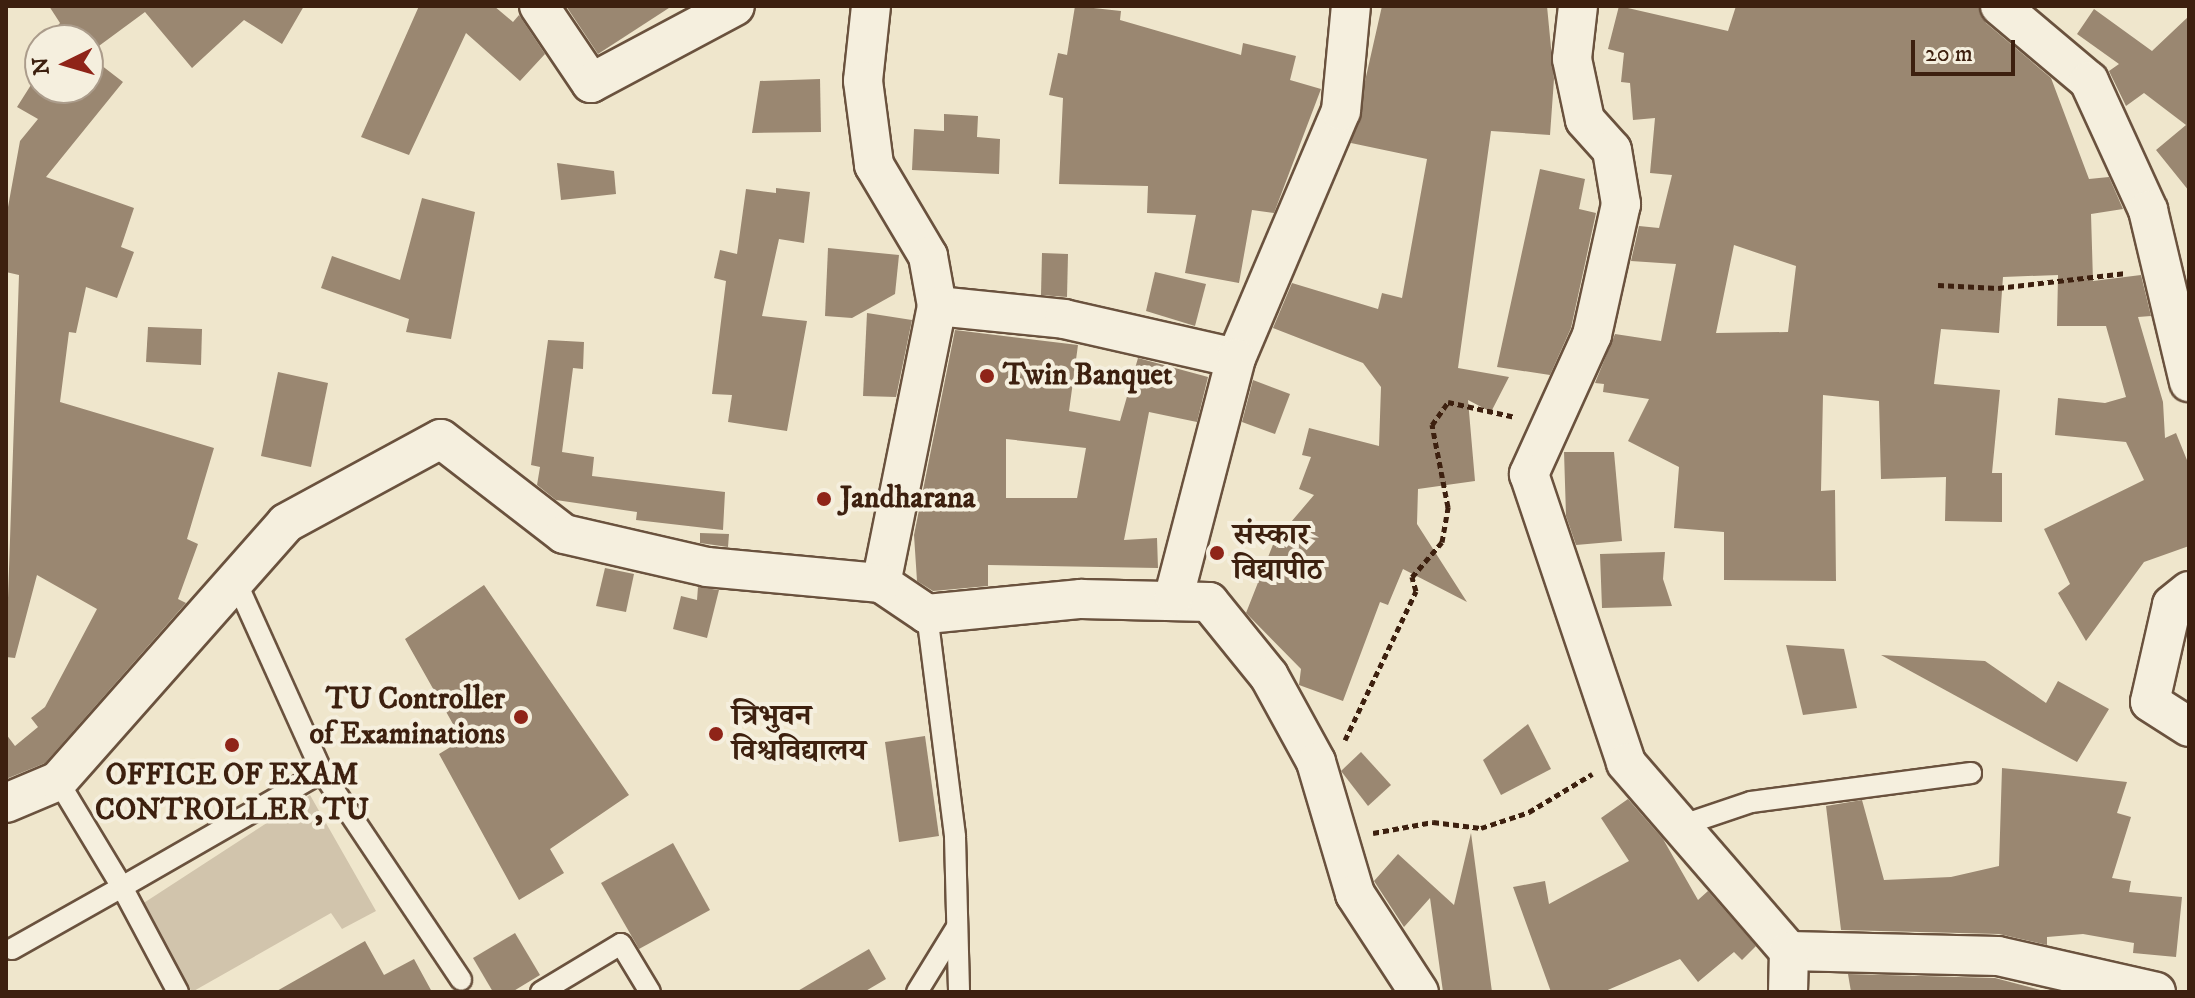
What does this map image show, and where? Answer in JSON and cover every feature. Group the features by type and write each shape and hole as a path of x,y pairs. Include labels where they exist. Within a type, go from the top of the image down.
{"street":[{"path":"539,6 591,83 735,6"},
{"path":"871,6 863,81 874,165 928,256 937,306 881,583"},
{"path":"1174,596 1236,358 1341,111 1351,6"},
{"path":"1578,6 1572,59 1578,90 1585,120 1612,150 1621,204 1603,302 1556,424 1529,474 1624,759 1789,951 1788,992"},
{"path":"2000,6 2089,81 2148,210 2189,382"},
{"path":"937,306 1064,319 1236,358"},
{"path":"6,803 58,781 238,586 286,523 441,439 564,534 707,567 881,583 927,614 1174,596 1209,602 1269,676 1316,762 1355,894 1419,992"},
{"path":"2189,591 2172,605 2150,702 2189,727"},
{"path":"1789,951 1998,956 2156,992"}],"lane":[{"path":"238,586 322,772 461,980"},
{"path":"927,614 955,837 959,992"},
{"path":"12,949 322,772"},
{"path":"1680,826 1751,802 1971,773"},
{"path":"58,781 122,887 178,992"},
{"path":"917,992 957,927"},
{"path":"541,992 621,944 650,992"}],"path":[{"path":"1938,285 1998,288 2163,268"},
{"path":"1316,762 1340,754 1416,591 1412,577 1442,542 1448,507 1432,425 1448,402 1556,424"},
{"path":"1340,839 1433,822 1481,828 1529,812 1624,759"}],"shaded area":[{"path":"310,795 376,911 342,929 331,913 192,992 136,908"}],"building":[{"path":"49,6 304,6 282,44 244,20 192,68 145,12 104,42 104,24 60,23"},
{"path":"419,6 494,6 513,22 519,15 545,54 520,81 466,33 409,155 361,137"},
{"path":"566,6 672,6 598,54"},
{"path":"1075,6 1121,11 1120,20 1241,55 1243,43 1296,56 1290,80 1321,89 1274,213 1252,210 1239,283 1185,273 1196,215 1147,213 1148,186 1059,184 1063,98 1049,95 1058,53 1067,55"},
{"path":"1382,6 1547,6 1554,79 1550,135 1491,131 1458,368 1509,377 1491,412 1468,400 1475,481 1418,489 1417,524 1467,602 1403,569 1388,605 1380,602 1343,701 1299,685 1301,669 1246,613 1274,542 1314,495 1299,489 1311,457 1302,455 1309,428 1379,446 1381,387 1363,363 1273,328 1292,283 1378,309 1382,293 1402,298 1427,159 1351,143"},
{"path":"1619,6 1728,31 1736,6 1979,6 1986,23 2051,78 2089,179 2109,177 2123,209 2091,214 2093,281 2141,275 2151,316 2138,317 2163,402 2165,438 2176,433 2189,465 2189,546 2144,562 2086,641 2058,593 2070,584 2044,529 2144,480 2126,442 2055,435 2058,398 2105,403 2126,397 2106,326 2057,326 2058,275 2003,277 1999,333 1941,329 1934,384 2000,390 1992,473 2002,473 2002,522 1945,521 1946,477 1881,479 1879,401 1823,395 1821,491 1835,490 1836,581 1724,580 1724,532 1674,528 1679,467 1628,441 1649,399 1603,392 1604,384 1595,383 1615,334 1661,341 1676,264 1631,261 1639,226 1659,228 1672,175 1650,173 1655,118 1633,120 1630,83 1621,82 1624,53 1608,49","holes":["1734,245 1796,266 1788,332 1716,333"]},
{"path":"2094,9 2152,51 2189,16 2189,191 2156,150 2186,125 2144,93 2126,106 2109,71 2119,64 2077,34"},
{"path":"104,67 123,82 46,177 134,208 121,247 134,252 117,298 86,287 76,333 69,332 60,402 214,448 187,539 198,544 178,599 186,603 45,763 6,779 6,734 15,746 38,727 31,718 45,707 97,609 37,575 15,658 6,657 19,275 6,272 6,218 20,141 38,119 17,107 24,96 24,104 104,104"},
{"path":"820,79 821,132 752,133 760,81"},
{"path":"944,114 978,116 977,137 1000,139 999,174 912,170 914,129 944,131"},
{"path":"557,163 614,171 616,194 561,200"},
{"path":"1540,169 1585,179 1579,209 1596,213 1571,328 1550,375 1497,367"},
{"path":"776,188 810,192 804,243 779,239 762,316 807,321 787,431 728,422 732,395 712,394 726,281 714,278 720,250 737,254 746,189 776,193"},
{"path":"422,198 475,212 451,339 406,332 409,319 321,288 332,256 400,280"},
{"path":"828,248 899,255 895,294 852,318 825,316"},
{"path":"1042,253 1068,254 1067,297 1041,295"},
{"path":"1155,272 1206,284 1195,326 1146,311"},
{"path":"867,313 912,320 896,397 863,396"},
{"path":"148,327 202,329 201,365 146,362"},
{"path":"955,330 1078,345 1069,411 1120,421 1138,358 1208,377 1197,422 1149,412 1124,540 1157,538 1158,568 988,565 988,586 933,591 917,581 914,535","holes":["1006,439 1086,448 1077,498 1006,498"]},
{"path":"548,340 584,342 583,369 573,368 562,452 594,457 592,476 725,492 723,530 636,520 637,512 556,500 537,485 540,467 531,465"},
{"path":"278,372 328,383 311,467 261,456"},
{"path":"1253,380 1290,394 1275,434 1242,422"},
{"path":"1564,452 1614,452 1622,541 1576,545 1566,516"},
{"path":"700,533 729,534 728,547 700,543"},
{"path":"1665,552 1663,579 1672,606 1602,608 1600,554"},
{"path":"605,568 634,574 626,612 596,606"},
{"path":"484,585 629,795 550,849 564,873 519,900 439,754 462,740 405,639"},
{"path":"698,587 719,590 707,638 673,629 681,596 697,600"},
{"path":"1786,645 1844,649 1857,708 1803,715"},
{"path":"1881,655 1985,661 2046,703 2058,681 2109,709 2077,762"},
{"path":"1528,724 1551,769 1501,795 1483,760"},
{"path":"925,736 939,836 899,842 885,742"},
{"path":"1361,752 1391,785 1368,806 1341,771"},
{"path":"2002,768 2127,782 2117,813 2131,817 2112,878 2131,881 2129,892 2182,897 2176,957 2133,953 2134,943 2083,934 2047,937 2047,945 1999,934 1841,930 1826,806 1862,800 1884,880 1951,877 1999,866"},
{"path":"1628,799 1663,839 1698,900 1708,891 1756,946 1742,960 1734,952 1698,982 1680,959 1603,992 1551,992 1513,887 1545,881 1549,904 1629,861 1601,818"},
{"path":"1471,833 1492,992 1443,992 1430,898 1404,927 1374,881 1398,854 1454,905"},
{"path":"673,843 710,910 639,949 601,883"},
{"path":"515,933 540,975 512,992 493,992 473,958"},
{"path":"365,941 384,975 414,959 432,992 275,992"},
{"path":"869,949 886,979 864,992 796,992"},
{"path":"1848,974 1995,978 2048,992 1851,992"}],"place":[{"name":"Twin Banquet","path":"987,376"},
{"name":"Jandharana","path":"824,499"},
{"name":"संस्कार विद्यापीठ","path":"1217,553"},
{"name":"TU Controller of Examinations","path":"521,717"},
{"name":"त्रिभुवन विश्वविद्यालय","path":"716,734"},
{"name":"OFFICE OF EXAM CONTROLLER ,TU","path":"232,745"}]}
